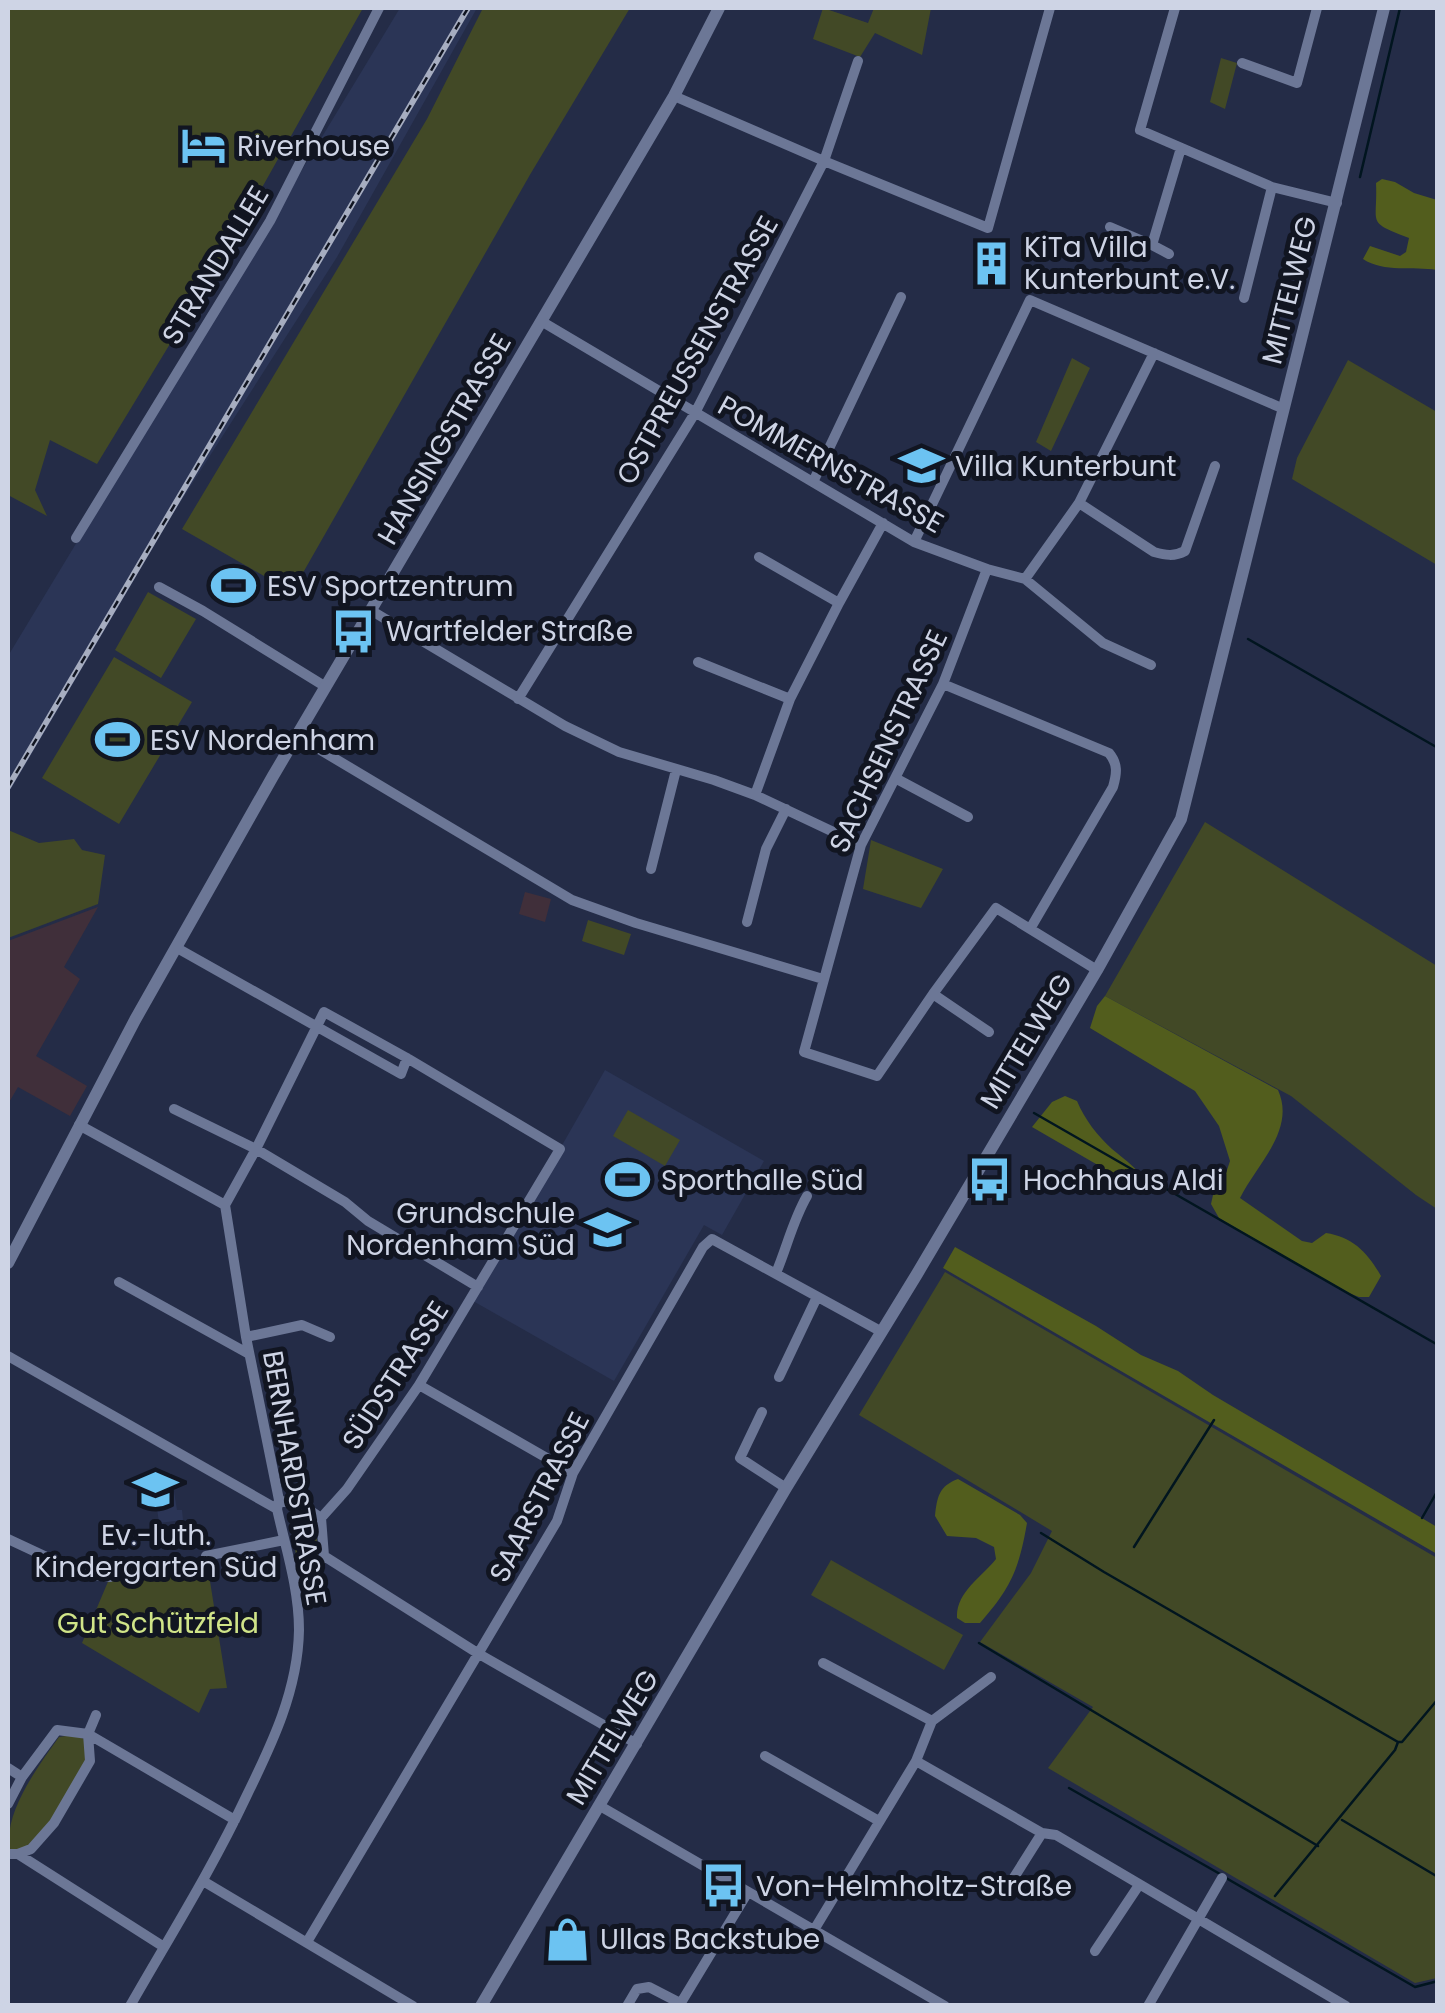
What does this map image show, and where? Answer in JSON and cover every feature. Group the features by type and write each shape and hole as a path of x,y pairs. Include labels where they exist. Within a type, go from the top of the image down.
{"street":[{"name":"STRANDALLEE","path":"76,538 270,220 379,8"},
{"name":"HANSINGSTRASSE","path":"8,1260 297,736 674,96 719,8"},
{"path":"674,96 988,228 1050,8"},
{"path":"1175,8 1140,130 1272,187 1337,203"},
{"path":"1242,63 1297,84 1318,8"},
{"name":"MITTELWEG","path":"482,2006 786,1488 1097,970 1181,820 1384,8"},
{"name":"OSTPREUSSENSTRASSE","path":"518,699 695,413 824,161 858,61"},
{"path":"1152,245 1181,148"},
{"path":"1244,298 1272,187"},
{"path":"1110,227 1169,254"},
{"path":"812,482 901,297"},
{"path":"914,542 1030,300 1284,410"},
{"name":"POMMERNSTRASSE","path":"542,322 914,542 1025,579 1103,644 1151,665"},
{"path":"1025,579 1080,503 1154,353"},
{"path":"1080,503 1154,552 1178,554 1185,551 1215,466"},
{"path":"755,795 790,699 883,523"},
{"path":"759,557 839,602"},
{"name":"SACHSENSTRASSE","path":"987,569 943,684 861,846 804,1052 878,1076 996,908 1097,970"},
{"path":"159,587 326,687"},
{"path":"372,612 565,726 619,752 755,795 861,846"},
{"path":"698,662 790,699"},
{"path":"943,684 1109,753 1116,761 1113,787 1030,929"},
{"path":"297,736 572,900 823,979"},
{"path":"651,869 676,770"},
{"path":"894,778 968,817"},
{"path":"747,922 766,849 786,808"},
{"path":"79,1126 224,1205 256,1149 317,1027 324,1012 407,1058 401,1074 317,1027 177,948"},
{"path":"933,994 989,1032"},
{"name":"SÜDSTRASSE","path":"321,1518 419,1385 560,1149 407,1058"},
{"path":"174,1109 256,1149 478,1287"},
{"path":"776,1273 807,1196"},
{"name":"BERNHARDSTRASSE","path":"130,2006 235,1820 276,1737 296,1672 299,1628 294,1578 224,1205"},
{"name":"SAARSTRASSE","path":"307,1942 557,1520 573,1474 703,1247 712,1240 882,1332"},
{"path":"120,1282 249,1354"},
{"path":"779,1377 817,1296"},
{"path":"246,1337 302,1325 330,1337"},
{"path":"8,1356 238,1489 278,1504 306,1508 321,1518 324,1556 304,1576 294,1578"},
{"path":"419,1385 573,1474"},
{"path":"762,1412 740,1458 786,1488"},
{"path":"8,1540 83,1574 110,1577"},
{"path":"206,1556 284,1540"},
{"path":"324,1556 479,1654 637,1744"},
{"path":"823,1663 932,1722"},
{"path":"814,1930 916,1760 932,1722 990,1677"},
{"path":"11,1854 32,1849 54,1823 90,1761 88,1734 96,1715"},
{"path":"8,1804 56,1730 88,1734 235,1820"},
{"path":"766,1756 879,1821"},
{"path":"916,1760 1042,1833 1056,1836 1346,2006"},
{"path":"8,1768 22,1777"},
{"path":"600,1806 945,2006"},
{"path":"994,1891 1012,1879 1042,1833"},
{"path":"11,1854 164,1947"},
{"path":"1148,2006 1222,1878"},
{"path":"204,1881 413,2006"},
{"path":"1095,1951 1139,1885"},
{"path":"627,2006 637,1989 649,1987 680,2004 748,1892"}],"shaded area":[{"path":"400,8 477,8 337,257 174,512 8,794 8,656"},
{"path":"525,892 551,899 545,922 519,914"},
{"path":"98,907 64,967 80,979 36,1056 87,1086 70,1116 18,1087 8,1104 8,941"},
{"name":"Grundschule Nordenham Süd","path":"605,1070 764,1161 722,1235 704,1225 614,1381 473,1301"},
{"name":"Ev.-luth. Kindergarten Süd","path":"171,1473 177,1510 182,1510 183,1520 159,1523 156,1501 141,1503 137,1478"}],"green space":[{"path":"8,8 363,8 224,255 97,464 50,440 35,490 47,516 8,495"},
{"path":"483,8 630,8 531,173 292,592 182,529 427,119"},
{"path":"823,8 868,23 874,8 931,8 922,55 875,33 860,57 813,39"},
{"path":"1221,58 1237,63 1225,109 1210,102"},
{"path":"1382,179 1437,200 1437,270 1389,268 1363,259 1370,246 1400,256 1406,252 1409,238 1377,220 1376,183"},
{"path":"1072,358 1090,368 1051,451 1036,442"},
{"path":"1348,360 1437,412 1437,565 1292,479 1297,458"},
{"path":"148,592 196,619 161,678 115,650"},
{"name":"ESV Nordenham","path":"114,657 192,702 119,824 42,778"},
{"path":"1205,822 1437,966 1437,1209 1291,1096 1105,996"},
{"path":"8,830 39,843 74,839 82,850 105,855 98,904 8,938"},
{"path":"871,840 943,869 921,908 863,889"},
{"path":"588,920 631,934 624,955 582,941"},
{"path":"1105,996 1278,1090 1282,1119 1278,1133 1240,1198 1302,1241 1312,1243 1326,1233 1359,1247 1381,1276 1369,1297 1346,1292 1219,1218 1211,1204 1215,1186 1230,1161 1219,1126 1195,1091 1090,1028"},
{"path":"1065,1096 1077,1101 1096,1133 1137,1170 1147,1186 1141,1190 1032,1127 1052,1102"},
{"path":"628,1110 680,1140 665,1166 613,1136"},
{"path":"955,1247 1141,1355 1178,1371 1437,1527 1437,1554 943,1268"},
{"path":"945,1272 1437,1558 1437,1978 1415,1983 1048,1768 1093,1707 980,1642 1031,1573 1052,1531 859,1415"},
{"path":"958,1479 1027,1523 1012,1577 980,1623 965,1623 957,1618 958,1609 965,1593 996,1559 994,1547 976,1538 947,1536 935,1516 940,1493"},
{"path":"302,1516 316,1523 318,1557 305,1568 298,1567 290,1519"},
{"name":"Gut Schützfeld","path":"206,1556 227,1688 210,1689 199,1713 82,1643 110,1577"},
{"path":"831,1560 963,1635 944,1670 811,1595"},
{"path":"73,1735 87,1740 88,1761 53,1822 21,1852 11,1852 11,1823 23,1792 59,1737"}],"waterway":[{"path":"1360,177 1400,8"},
{"path":"1248,639 1438,748"},
{"path":"1034,1113 1438,1345"},
{"path":"1134,1547 1214,1420"},
{"path":"1422,1518 1438,1490"},
{"path":"1041,1533 1398,1742"},
{"path":"979,1643 1318,1846"},
{"path":"1275,1896 1398,1742 1438,1699"},
{"path":"1069,1788 1220,1874"},
{"path":"1342,1820 1438,1877"},
{"path":"1226,1878 1415,1987 1438,1981"}],"railway":[{"path":"8,787 468,8"}],"place":[{"name":"Riverhouse","path":"204,146"},
{"name":"KiTa Villa Kunterbunt e.V.","path":"991,263"},
{"name":"Villa Kunterbunt","path":"922,466"},
{"name":"ESV Sportzentrum","path":"234,586"},
{"name":"Wartfelder Straße","path":"353,631"},
{"name":"ESV Nordenham","path":"117,740"},
{"name":"Sporthalle Süd","path":"628,1180"},
{"name":"Hochhaus Aldi","path":"990,1180"},
{"name":"Grundschule Nordenham Süd","path":"608,1229"},
{"name":"Ev.-luth. Kindergarten Süd","path":"156,1489"},
{"name":"Von-Helmholtz-Straße","path":"723,1886"},
{"name":"Ullas Backstube","path":"567,1939"}]}
